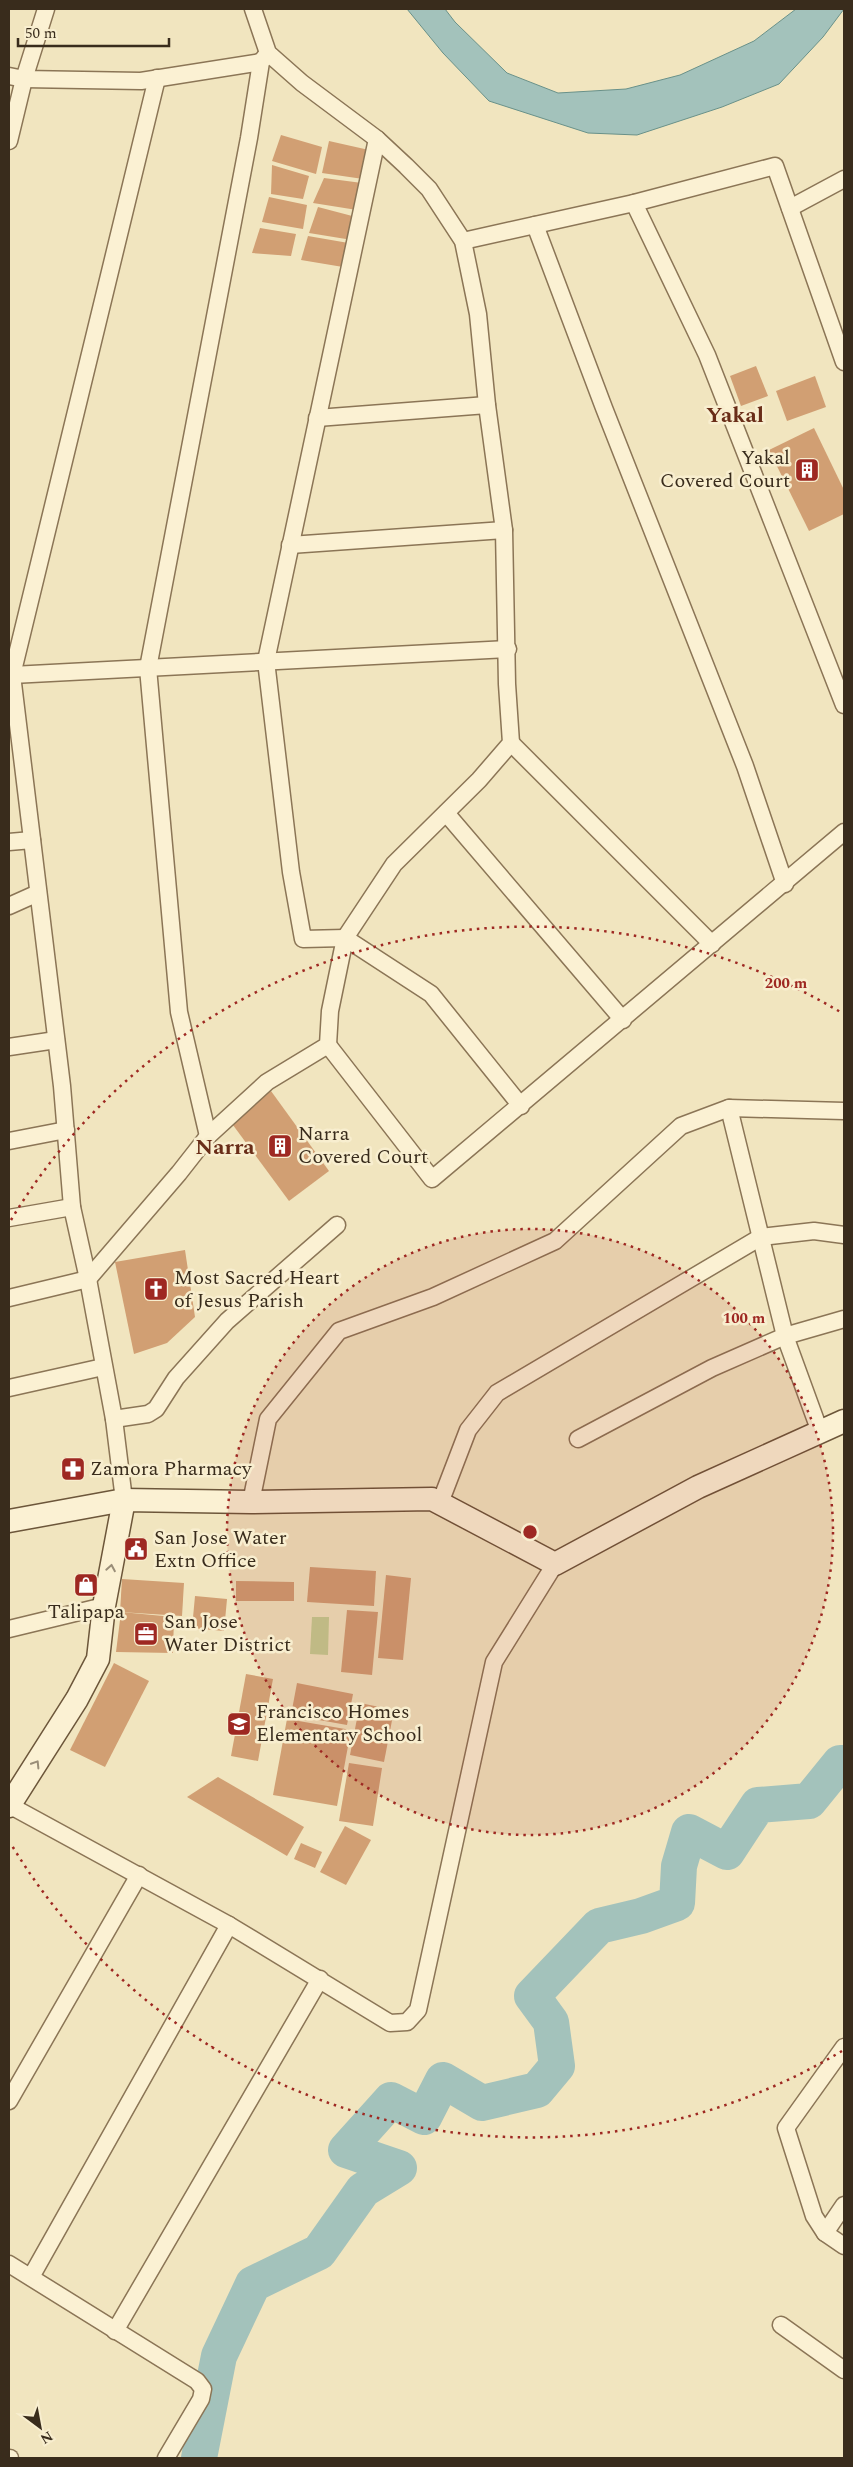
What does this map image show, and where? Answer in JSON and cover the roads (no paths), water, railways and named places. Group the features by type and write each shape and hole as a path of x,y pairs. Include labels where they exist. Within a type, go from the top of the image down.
{"street":[{"path":"9,141 17,78 46,9"},
{"path":"208,1136 179,1012 148,668 264,57 253,9"},
{"path":"17,78 141,81 264,57 376,139 429,189 463,241 478,314 487,405 504,530 508,649 507,684 511,743 712,944"},
{"path":"157,78 12,675 56,1040 72,1207 88,1279 114,1419 124,1500 104,1606 98,1659 77,1699 9,1806 229,1925 390,2023 407,2022 418,2010 494,1662 555,1564 698,1487 844,1421"},
{"path":"376,139 266,661 291,872 303,939 345,938 432,994 521,1106"},
{"path":"463,241 634,202 775,166 844,362"},
{"path":"790,208 844,179"},
{"path":"634,202 707,355 844,705"},
{"path":"535,225 604,408 745,766 785,884"},
{"path":"317,418 487,405"},
{"path":"290,545 504,530"},
{"path":"12,675 508,649"},
{"path":"511,743 479,780 394,864 345,938 330,1011 328,1046 432,1179 785,884 844,832"},
{"path":"446,813 623,1020"},
{"path":"9,842 32,840"},
{"path":"9,906 38,893"},
{"path":"9,1047 56,1040"},
{"path":"9,1298 88,1279 179,1173 208,1136 267,1082 328,1046"},
{"path":"251,1502 268,1419 339,1332 433,1297 556,1241 681,1126 729,1108 844,1111"},
{"path":"729,1108 785,1336 820,1432"},
{"path":"9,1141 66,1130"},
{"path":"9,1218 72,1207"},
{"path":"114,1419 148,1414 156,1409 176,1378 227,1321 337,1225"},
{"path":"440,1504 468,1430 497,1393 761,1237 814,1231 844,1235"},
{"path":"578,1439 712,1368 785,1336 844,1319"},
{"path":"9,1388 103,1367"},
{"path":"9,1521 124,1500 251,1502 432,1499 555,1564"},
{"path":"9,1629 104,1606"},
{"path":"9,2101 139,1875"},
{"path":"32,2277 229,1925"},
{"path":"115,2331 320,1979"},
{"path":"844,2047 786,2128 814,2216 825,2233 844,2246"},
{"path":"825,2233 844,2205"},
{"path":"9,2264 197,2381 203,2389 201,2399 166,2458"},
{"path":"780,2325 844,2370"}],"water":[{"path":"407,9 445,9 455,22 507,73 558,93 626,89 680,75 754,41 796,9 844,9 823,37 779,84 722,107 637,135 588,133 489,101 443,53"}],"waterway":[{"path":"199,2458 219,2356 253,2284 319,2252 363,2190 399,2168 346,2150 391,2100 424,2117 443,2080 482,2103 537,2090 557,2066 551,2022 532,1996 599,1926 641,1916 677,1903 679,1866 689,1832 727,1852 758,1805 809,1801 840,1763 844,1763"}],"place":[{"name":"Yakal Covered Court","path":"807,470"},
{"name":"Narra Covered Court","path":"280,1146"},
{"name":"Most Sacred Heart of Jesus Parish","path":"156,1289"},
{"name":"Zamora Pharmacy","path":"73,1469"},
{"name":"San Jose Water Extn Office","path":"136,1549"},
{"name":"Talipapa","path":"86,1585"},
{"name":"San Jose Water District","path":"146,1634"},
{"name":"Francisco Homes Elementary School","path":"239,1724"}],"district":[{"name":"Yakal","path":"735,415"},
{"name":"Narra","path":"225,1147"}]}
